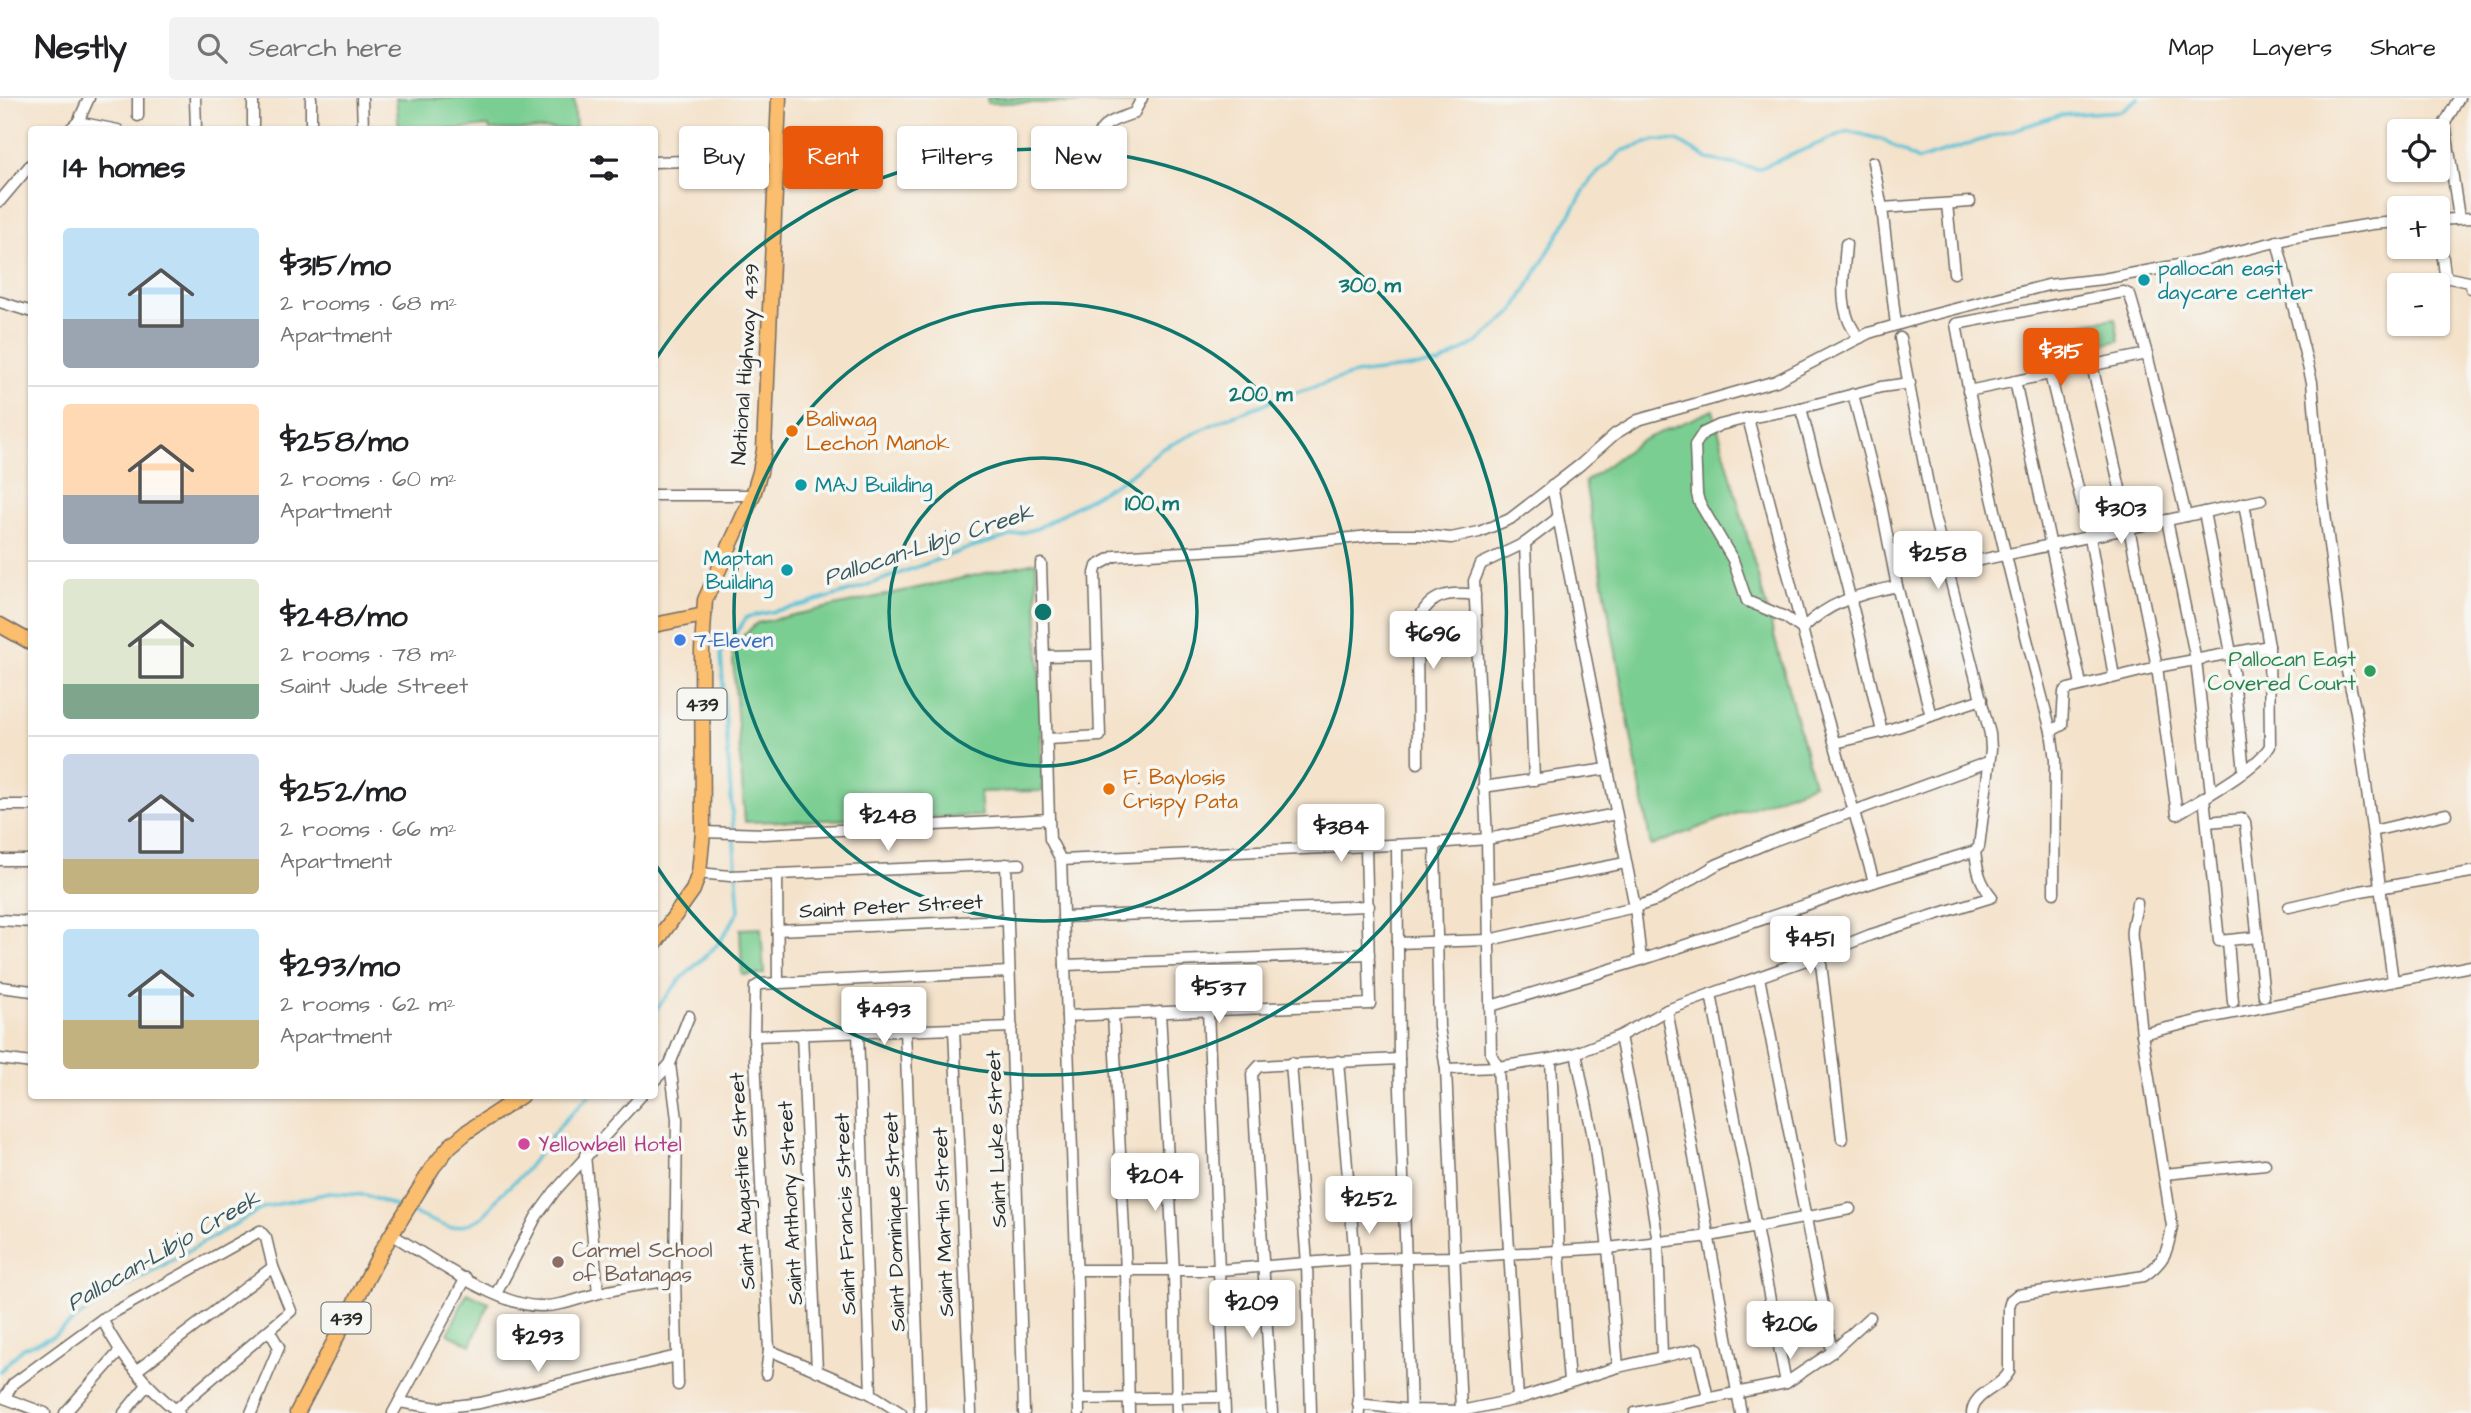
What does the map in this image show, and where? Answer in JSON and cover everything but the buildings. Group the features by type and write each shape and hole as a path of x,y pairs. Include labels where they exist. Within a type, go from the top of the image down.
{"main road":[{"name":"National Highway 439","path":"658,939 693,890 699,873 703,832 702,650 705,600 752,495 764,450 779,98"},
{"path":"658,624 704,615"},
{"path":"0,625 28,641"},
{"name":"439","path":"297,1413 394,1229 433,1167 450,1146 517,1099"}],"street":[{"path":"74,126 89,98"},
{"path":"138,98 138,117"},
{"path":"195,98 196,126"},
{"path":"253,98 253,125"},
{"path":"311,98 311,126"},
{"path":"362,98 363,126"},
{"path":"1104,126 1134,113 1142,98"},
{"path":"2459,98 2445,124 2459,218"},
{"path":"658,162 776,158"},
{"path":"1873,162 1882,208 1896,324"},
{"path":"0,201 28,168"},
{"path":"1882,208 1970,202"},
{"path":"1947,204 1954,272"},
{"path":"2450,219 2471,218"},
{"path":"1048,739 1100,736 1095,573 1097,566 1115,556 1276,546 1379,535 1451,538 1479,532 1510,519 1615,434 1638,420 1776,381 1860,338 1896,324 2048,285 2104,279 2194,262 2277,242 2387,223"},
{"path":"2277,242 2312,382 2320,475 2343,653 2356,712 2393,981"},
{"path":"1846,244 1845,315 1849,328 1860,338"},
{"path":"2443,259 2445,274 2449,278 2469,282 2471,288"},
{"path":"2054,893 2055,760 2051,731 2004,555 1956,324 2124,292 2130,295 2186,516"},
{"path":"0,302 28,311"},
{"path":"1446,1069 1498,1067 1576,1053 1620,1036 1667,1010 1711,993 1820,955 1870,934 1992,897 1982,885 1976,869 1975,852 1982,841 1991,749 1990,734 1934,516 1900,338"},
{"path":"1968,391 2147,354"},
{"path":"2092,365 2157,667 2177,814 2244,771 2270,746 2269,646 2244,503"},
{"path":"2050,374 2090,537 2114,677"},
{"path":"2015,381 2081,684"},
{"path":"1802,629 1786,617 1747,601 1733,559 1697,494 1695,445 1703,433 1720,425 1910,383"},
{"path":"1853,394 1880,499 1897,586 1931,716"},
{"path":"1801,408 1882,732"},
{"path":"1748,418 1802,629 1874,882"},
{"path":"1552,486 1635,907 1642,960"},
{"path":"658,495 752,495"},
{"path":"1948,567 2261,500"},
{"path":"2204,512 2231,653 2244,771"},
{"path":"1518,1399 1498,1067 1491,1054 1487,839 1474,580 1481,564 1524,543 1558,518"},
{"path":"2167,520 2196,660 2207,822 2219,941 2258,937"},
{"path":"1524,543 1534,780"},
{"path":"1041,564 1049,819 1051,839 1061,860 1079,1413"},
{"path":"1802,629 1817,614 1850,597 1897,586"},
{"path":"1418,763 1417,625 1421,610 1440,595 1475,595"},
{"path":"2051,731 2062,725 2065,691 2081,684 2269,646"},
{"path":"1045,656 1097,655"},
{"path":"1835,743 1882,732 1982,699"},
{"path":"1396,943 1489,940 1635,907 1657,900 1727,860 1770,842 1988,762"},
{"path":"1483,787 1607,769"},
{"path":"0,805 28,805"},
{"path":"1061,860 1436,844 1487,839 1616,814"},
{"path":"2373,831 2446,814"},
{"path":"703,832 729,835 1049,819"},
{"path":"2207,822 2244,820 2264,996"},
{"path":"1436,844 1439,1027 1446,1069 1461,1411"},
{"path":"1397,846 1396,943 1411,1410"},
{"path":"1067,1016 1370,1004 1366,848"},
{"path":"1491,1006 1975,852"},
{"path":"0,860 28,860"},
{"path":"1488,890 1625,863"},
{"name":"Saint Luke Street","path":"1006,864 1024,1413"},
{"path":"699,873 730,876 1020,864"},
{"path":"2289,907 2355,892 2471,872"},
{"path":"777,874 778,983 1009,972"},
{"path":"1972,1413 1973,1405 1979,1397 2006,1378 2011,1300 2017,1295 2144,1276 2159,1265 2169,1244 2172,1226 2142,1034 2130,933 2137,903"},
{"path":"1063,917 1369,906"},
{"name":"Saint Peter Street","path":"778,930 1006,919"},
{"path":"0,920 28,922"},
{"path":"2228,940 2233,1002"},
{"path":"1065,965 1369,954"},
{"path":"1820,955 1842,1139"},
{"path":"2142,1034 2218,1016 2471,966"},
{"path":"1759,977 1832,1352"},
{"name":"Saint Augustine Street","path":"766,1374 769,1350 754,1036 755,986 778,983"},
{"path":"0,987 28,990"},
{"path":"1711,993 1786,1383"},
{"path":"1208,1010 1225,1413"},
{"path":"1667,1010 1741,1413"},
{"path":"1160,1012 1174,1271 1177,1413"},
{"path":"1114,1014 1129,1413"},
{"path":"658,1077 670,1064 689,1016"},
{"path":"754,1036 1012,1027"},
{"name":"Saint Martin Street","path":"954,1029 971,1413"},
{"name":"Saint Dominique Street","path":"905,1030 920,1413"},
{"name":"Saint Francis Street","path":"858,1032 871,1394"},
{"name":"Saint Anthony Street","path":"802,1034 817,1371"},
{"path":"1620,1036 1650,1185 1658,1242 1662,1355"},
{"path":"1576,1053 1594,1142 1608,1248 1618,1367"},
{"path":"0,1059 28,1062"},
{"path":"1272,1413 1252,1074 1259,1066 1399,1059"},
{"path":"1551,1059 1559,1252 1569,1382"},
{"path":"1338,1061 1355,1259 1358,1408 1461,1411 1518,1399 1662,1355 1697,1349 1708,1398"},
{"path":"1291,1063 1307,1263 1311,1413"},
{"path":"670,1064 677,1119 675,1279 678,1385"},
{"path":"496,1293 536,1217 555,1191 638,1099"},
{"path":"585,1155 598,1293"},
{"path":"2165,1174 2265,1164"},
{"path":"1076,1270 1220,1270 1355,1259 1559,1252 1710,1236 1850,1209"},
{"path":"394,1229 466,1278 528,1306 559,1305 598,1293 675,1279"},
{"path":"46,1413 4,1398 13,1384 102,1320 260,1231 266,1238 273,1267 291,1311 177,1411 147,1385 120,1352 102,1320"},
{"path":"136,1371 273,1267"},
{"path":"393,1413 466,1278"},
{"path":"1635,1413 1786,1383 1832,1352 1870,1317"},
{"path":"251,1413 279,1347 269,1330"},
{"path":"769,1350 871,1394 901,1413"},
{"path":"65,1413 120,1352"},
{"path":"399,1402 438,1408 480,1403 677,1356"},
{"path":"124,1413 147,1385"},
{"path":"1078,1399 1225,1397"}],"green space":[{"path":"396,98 574,98 576,126 399,126"},
{"path":"987,98 1144,98 1136,103 987,103"},
{"path":"2115,318 2119,341 2073,349 2069,326"},
{"path":"1713,410 1814,784 1651,846 1585,482 1640,441"},
{"path":"1036,562 1043,791 980,792 982,816 745,822 732,646 757,623"},
{"path":"761,928 764,974 742,975 740,929"},
{"path":"467,1293 489,1303 471,1345 448,1334"}],"waterway":[{"name":"Pallocan-Libjo Creek","path":"658,1007 679,981 719,943 739,911 721,654 747,617 803,605 857,589 969,548 1038,528 1127,477 1160,450 1224,419 1291,394 1354,374 1439,364 1478,342 1513,312 1591,179 1622,151 1655,140 1678,141 1708,159 1758,169 1848,131 1884,140 1918,160 2060,115 2121,111 2138,98"},
{"name":"Pallocan-Libjo Creek","path":"410,1212 450,1228 466,1225 483,1217 501,1194 522,1175 563,1122 586,1099"},
{"name":"Pallocan-Libjo Creek","path":"0,1371 23,1348 52,1337 99,1302 265,1207 329,1193 365,1195 403,1209"}],"place":[{"name":"pallocan east daycare center","path":"2144,280"},
{"name":"Baliwag Lechon Manok","path":"792,431"},
{"name":"MAJ Building","path":"801,485"},
{"name":"Maptan Building","path":"787,570"},
{"name":"7-Eleven","path":"680,640"},
{"name":"Pallocan East Covered Court","path":"2370,671"},
{"name":"F. Baylosis Crispy Pata","path":"1109,789"},
{"name":"Yellowbell Hotel","path":"524,1144"},
{"name":"Carmel School of Batangas","path":"558,1262"}]}
